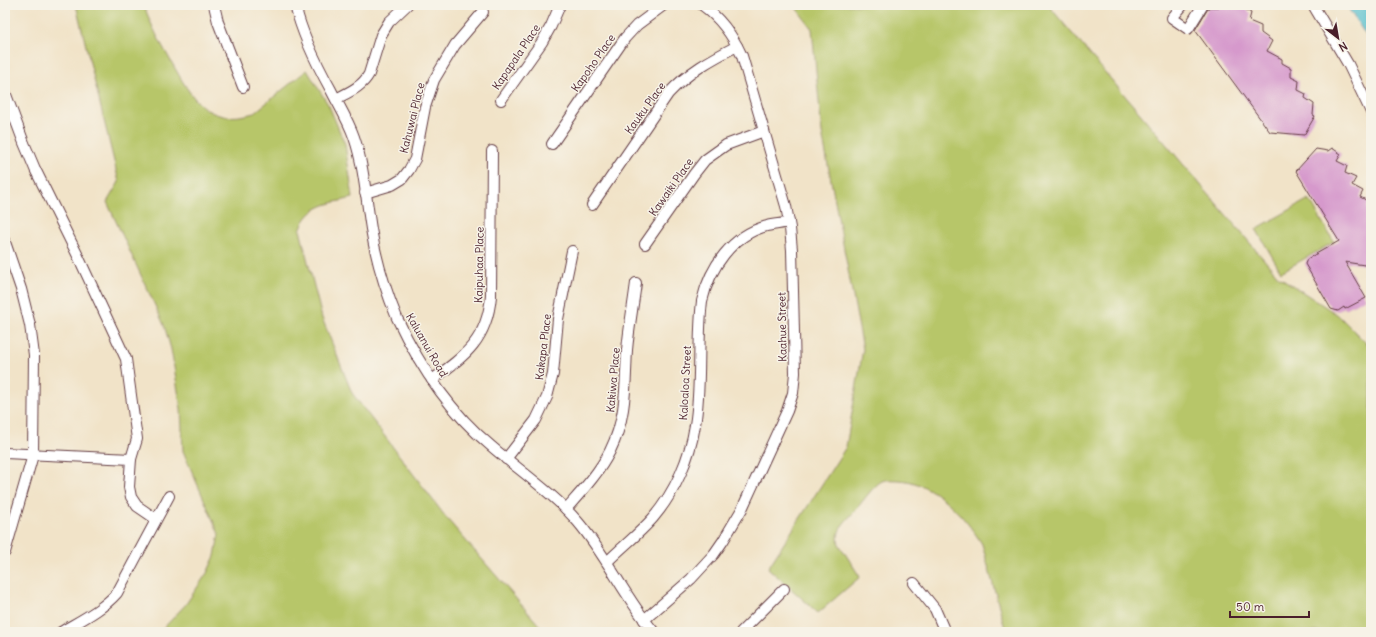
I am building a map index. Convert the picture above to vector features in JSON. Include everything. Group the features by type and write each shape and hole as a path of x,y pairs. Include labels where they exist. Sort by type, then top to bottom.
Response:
{"street":[{"path":"214,5 218,22 243,87"},
{"name":"Kaluanui Road","path":"294,5 311,52 336,99 353,136 361,166 376,253 388,295 406,335 432,380 472,429 490,446 566,509 588,534 628,597 654,632"},
{"path":"336,99 356,88 366,80 381,35 389,22 407,5"},
{"name":"Kapapala Place","path":"501,100 542,42 560,5"},
{"name":"Kapoho Place","path":"552,144 625,38 637,25 664,5"},
{"name":"Kaahue Street","path":"644,620 691,580 714,554 723,541 742,509 787,411 793,393 795,368 792,250 786,206 746,69 737,46 722,23 702,5"},
{"path":"1183,5 1172,18 1188,29 1203,5"},
{"path":"1313,5 1348,64 1371,112"},
{"name":"Kahuwai Place","path":"365,193 392,185 402,179 409,170 415,159 425,107 434,80 455,45 483,12"},
{"name":"Kauku Place","path":"592,204 668,94 696,69 737,46"},
{"path":"5,92 35,169 78,256 126,359 137,438 131,459 129,487 131,497 137,506 156,519"},
{"name":"Kawaiki Place","path":"646,244 705,160 726,145 764,131"},
{"name":"Kaipuhaa Place","path":"432,380 458,361 471,348 482,332 488,314 492,296 492,151"},
{"name":"Kaloaloa Street","path":"607,562 653,517 672,489 686,458 693,436 697,408 702,301 704,290 714,269 728,250 746,236 767,226 789,222"},
{"path":"5,242 21,289 30,325 34,355 33,455 5,552"},
{"name":"Kakapa Place","path":"506,458 536,420 547,397 553,374 558,319 572,251"},
{"name":"Kakiwa Place","path":"566,509 592,479 604,462 616,438 625,401 627,349 636,284"},
{"path":"5,454 131,459"},
{"path":"61,632 99,610 117,593 169,496"},
{"path":"914,582 935,609 945,632"},
{"path":"741,632 784,589"}],"green space":[{"path":"76,5 144,5 156,35 186,88 202,106 212,113 224,116 238,116 254,113 307,70 329,106 345,144 353,198 321,206 309,215 304,221 300,230 322,318 352,393 448,520 545,632 160,632 186,604 207,573 215,556 219,534 183,451 181,409 171,349 164,325 107,202 119,182"},
{"path":"794,5 1048,5 1278,276 1338,315 1371,348 1371,632 1006,632 982,544 975,533 967,522 947,502 935,493 924,486 898,480 886,480 878,483 844,523 838,535 839,544 860,577 818,613 768,568 846,447 863,349 822,133 812,29"},
{"path":"1309,199 1334,242 1281,272 1256,229"}],"water":[{"path":"1346,5 1369,5 1371,9 1371,43"}],"building":[{"path":"1235,5 1239,5 1251,13 1249,21 1261,26 1261,33 1272,41 1267,51 1282,59 1282,63 1291,68 1291,77 1299,81 1298,90 1306,94 1305,98 1314,104 1313,115 1315,116 1304,135 1270,132 1195,30 1209,7 1234,7"},
{"path":"1332,148 1341,154 1337,161 1347,166 1345,173 1356,178 1352,185 1363,191 1360,197 1370,202 1367,208 1371,210 1371,266 1345,262 1366,298 1338,311 1331,309 1305,264 1307,259 1339,241 1296,171 1316,149 1328,151"}]}
